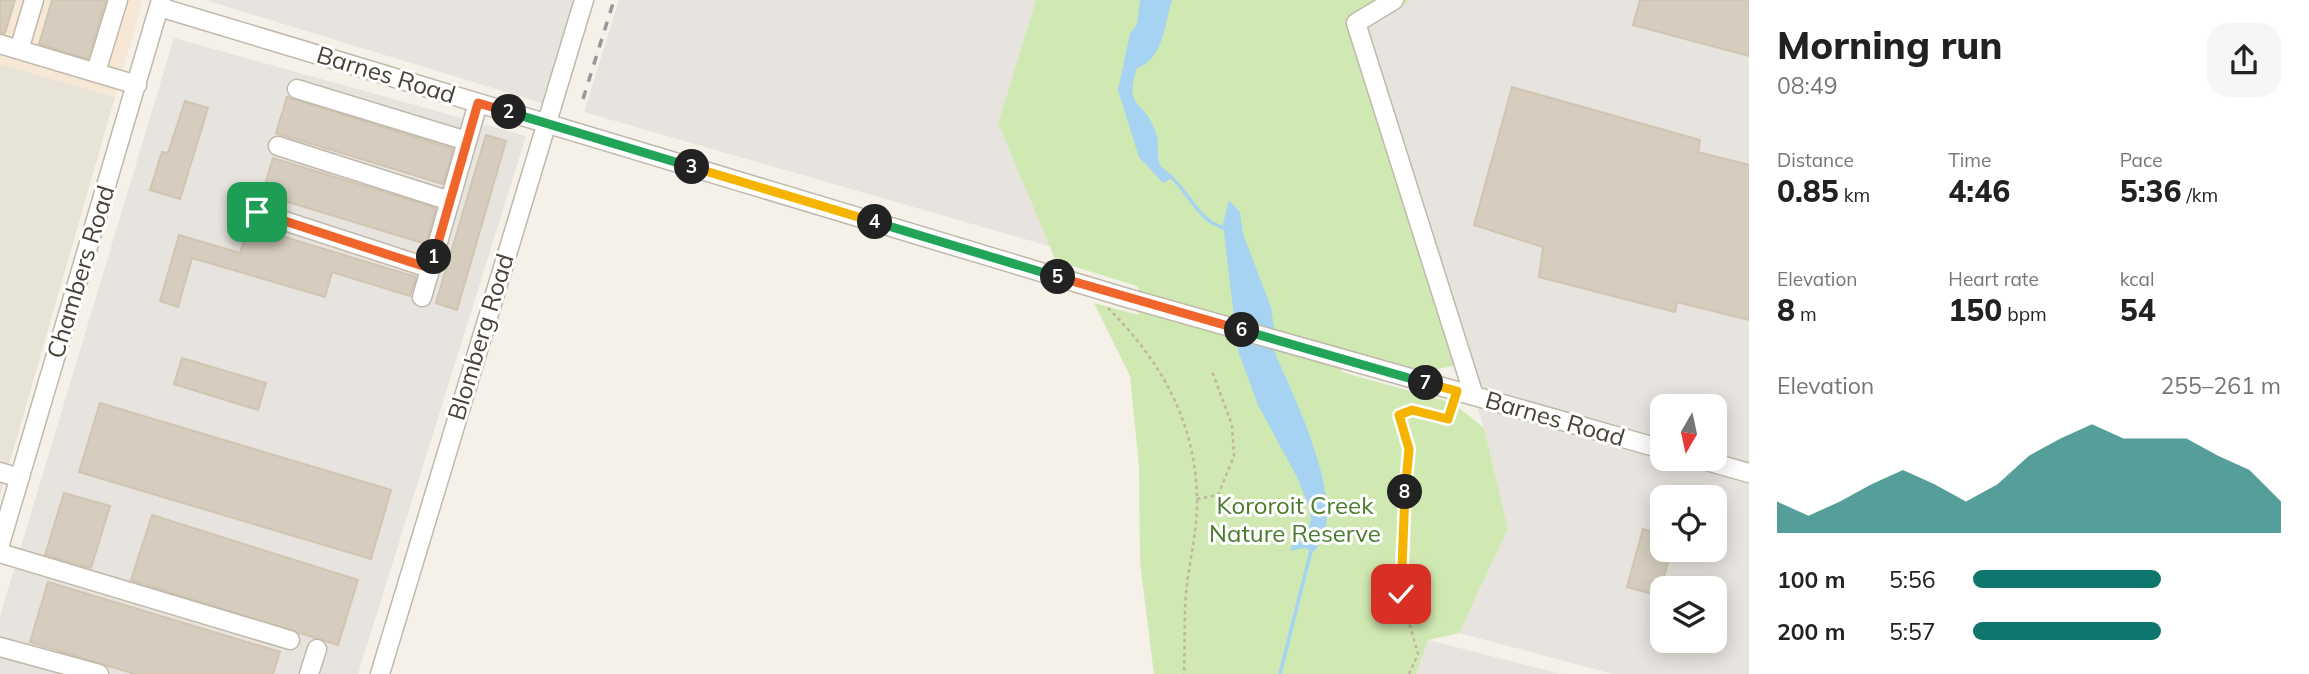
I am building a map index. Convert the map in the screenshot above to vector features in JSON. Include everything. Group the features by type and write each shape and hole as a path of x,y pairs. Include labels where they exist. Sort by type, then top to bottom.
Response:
{"street":[{"path":"19,50 34,0"},
{"path":"96,72 118,0"},
{"name":"Blomberg Road","path":"380,674 584,0"},
{"path":"1394,0 1356,23 1466,394"},
{"name":"Barnes Road","path":"160,4 478,103 1132,298 1650,446"},
{"name":"Chambers Road","path":"0,544 160,4"},
{"path":"0,44 137,85"},
{"path":"297,89 467,141"},
{"path":"422,297 478,103"},
{"path":"278,146 450,201"},
{"path":"257,212 423,266 432,263"},
{"path":"1727,467 1749,473"},
{"path":"0,472 20,478"},
{"path":"0,553 290,640"},
{"path":"0,647 99,674"},
{"path":"309,674 317,649"}],"path":[{"path":"1108,302 1106,306 1141,341 1171,388 1195,470 1197,499 1186,594 1184,674"},
{"path":"1197,499 1218,495 1234,456 1232,425 1212,371"},
{"path":"1409,674 1418,654 1401,594 1409,449 1399,415 1412,410 1448,419 1466,394"}],"shaded area":[{"path":"0,0 141,0 115,97 0,64"},
{"path":"205,0 589,0 558,108"},
{"path":"619,0 1036,0 998,123 1052,247 584,112"},
{"path":"1411,0 1749,0 1749,674 1613,674 1459,633 1508,529 1484,428 1359,32"},
{"path":"174,38 526,136 358,674 0,674 0,616"},
{"path":"0,64 115,97 0,496"},
{"path":"1428,640 1561,674 1416,674"}],"green space":[{"name":"Kororoit Creek Nature Reserve","path":"1036,0 1411,0 1359,32 1464,364 1422,372 1336,349 1342,372 1453,403 1484,428 1508,529 1459,633 1428,640 1416,674 1154,674 1140,562 1139,467 1130,376 1094,303 1139,315 1133,290 1139,290 1137,286 1056,261 998,123"}],"water":[{"path":"1140,0 1172,0 1158,49 1146,64 1137,68 1133,82 1134,98 1156,133 1160,166 1174,177 1163,183 1139,157 1118,90 1130,34 1137,24"},
{"path":"1229,200 1240,212 1243,234 1271,307 1274,328 1271,343 1315,449 1323,480 1327,509 1324,533 1313,552 1305,548 1290,551 1292,544 1305,539 1311,520 1310,509 1297,477 1258,405 1238,351 1223,224"}],"building":[{"path":"0,0 15,0 5,33 0,33"},
{"path":"52,0 106,0 88,59 39,44"},
{"path":"1640,0 1749,0 1749,56 1633,25"},
{"path":"1512,87 1700,140 1698,152 1749,165 1749,320 1677,302 1675,312 1539,277 1543,247 1474,225"},
{"path":"287,97 453,149 443,184 276,133"},
{"path":"185,101 208,108 180,199 150,190 162,152 168,153"},
{"path":"486,135 506,141 457,310 436,303"},
{"path":"273,158 436,208 426,244 262,194"},
{"path":"249,226 416,277 410,296 332,272 325,297 192,258 178,307 160,301 179,235 240,253"},
{"path":"182,358 266,383 258,410 174,384"},
{"path":"100,403 391,490 371,559 79,472"},
{"path":"64,493 110,506 91,568 45,555"},
{"path":"152,515 358,580 338,645 131,580"},
{"path":"1643,529 1650,531 1650,562 1668,562 1664,576 1650,576 1650,593 1627,587"},
{"path":"48,582 280,652 273,674 135,674 30,642"}],"waterway":[{"path":"1169,175 1209,221 1228,229"},
{"path":"1280,674 1312,547"}],"railway":[{"path":"583,99 614,0"}],"route":[{"path":"257,212 423,266 432,263 478,103 1124,297 1457,391 1448,419 1412,410 1399,415 1409,449 1401,594"}]}
